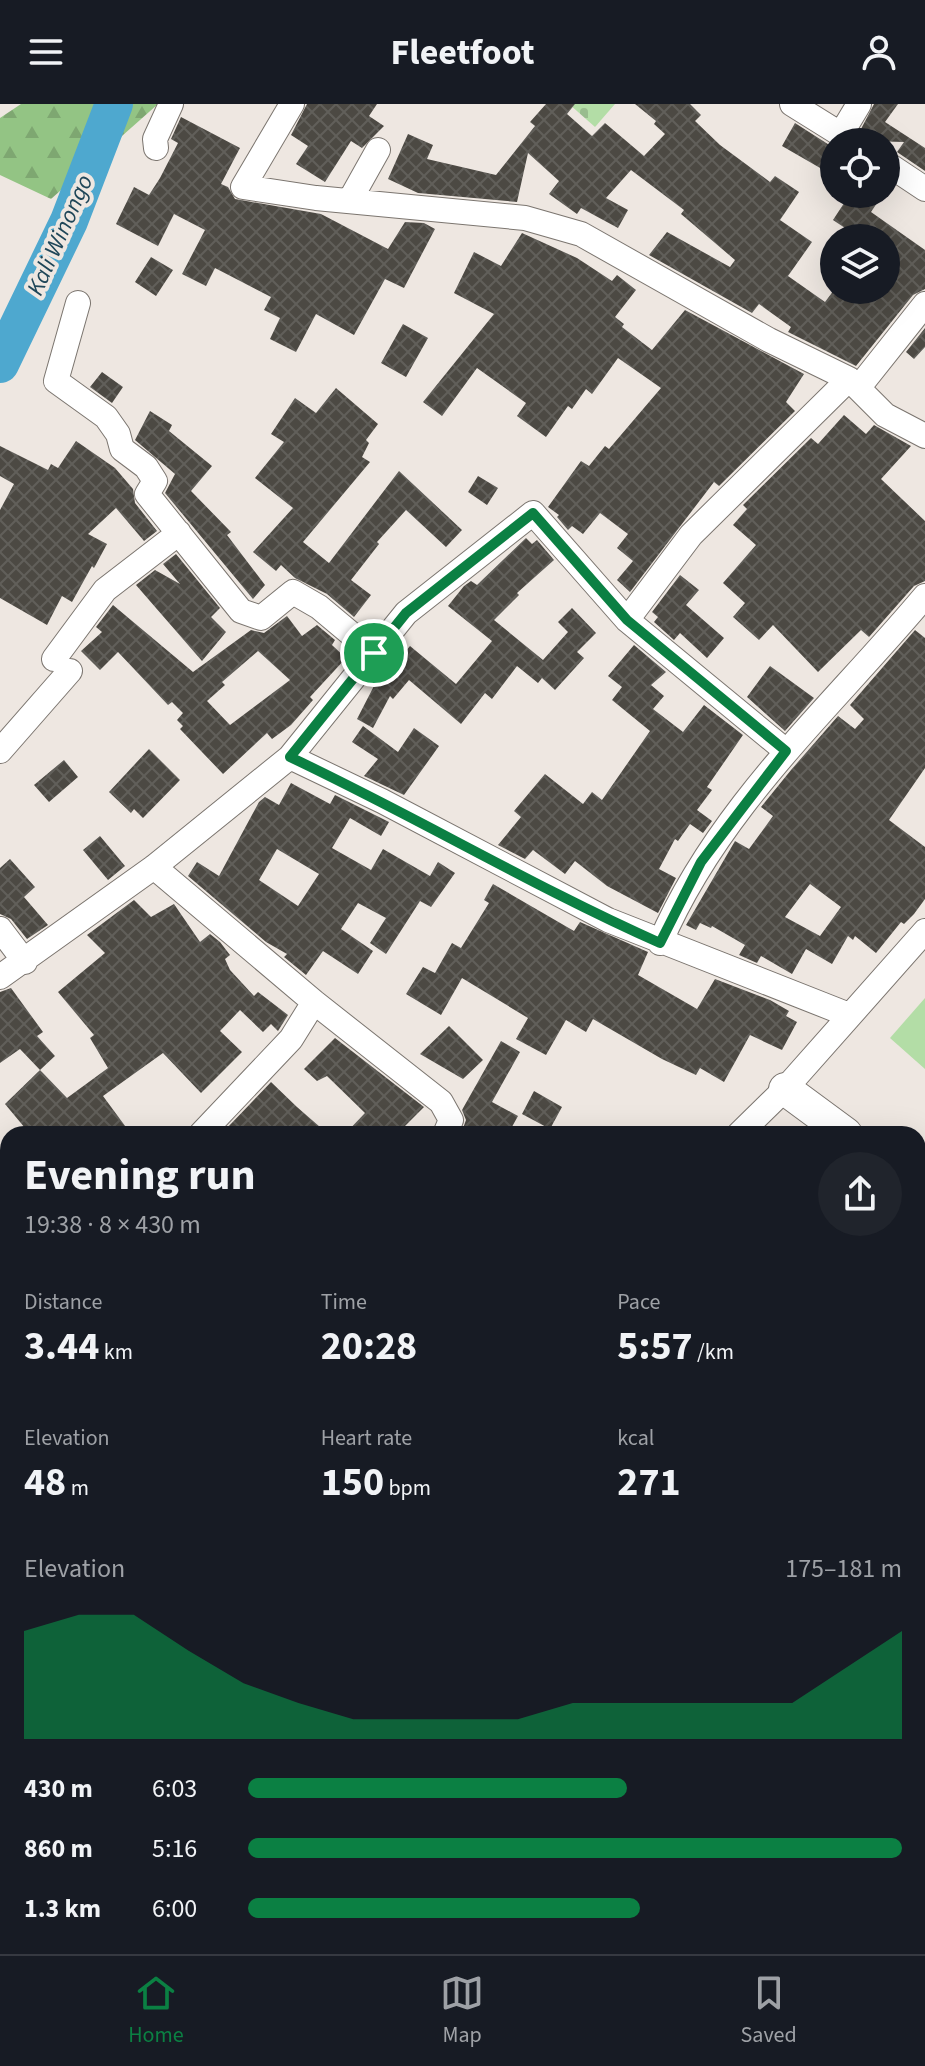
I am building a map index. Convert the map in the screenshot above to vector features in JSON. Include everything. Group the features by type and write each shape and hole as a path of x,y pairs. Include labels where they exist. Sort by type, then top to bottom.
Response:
{"street":[{"path":"156,148 155,139 171,104"},
{"path":"292,104 243,187 525,218 581,234 769,340 854,383 885,415 925,436"},
{"path":"792,104 831,128"},
{"path":"851,128 859,104"},
{"path":"350,200 378,150"},
{"path":"900,172 925,189"},
{"path":"78,303 56,381 106,417 118,434 122,449 146,467 155,481 147,494 248,616 268,616 293,592 319,607 374,653"},
{"path":"627,620 691,535 854,383 925,304"},
{"path":"0,977 154,867 290,757 406,613 533,513 627,620 786,751"},
{"path":"0,751 62,665 105,590 179,533"},
{"path":"660,943 701,862 786,751 871,660 925,596"},
{"path":"290,757 382,801 608,920 849,1015"},
{"path":"154,867 314,1002 446,1107 451,1120 448,1126"},
{"path":"0,929 25,962"},
{"path":"747,1126 785,1089 925,931"},
{"path":"209,1126 291,1039 314,1002"},
{"path":"785,1089 835,1126"}],"green space":[{"path":"21,104 158,104 51,199 0,175 0,118"},
{"path":"569,104 615,104 595,127"},
{"path":"925,998 925,1069 890,1038"}],"building":[{"path":"307,104 377,104 369,116 384,126 362,148 351,141 325,182 296,164 308,146 291,135"},
{"path":"546,104 575,104 567,114 592,136 605,123 644,156 665,134 654,124 656,121 635,104 690,104 701,115 695,121 720,145 770,182 775,176 799,192 780,220 812,242 788,276 820,298 820,304 900,304 900,232 925,250 925,289 913,295 856,366 788,332 791,327 759,304 752,313 649,255 667,232 730,267 735,260 681,214 684,210 631,170 606,198 628,210 618,228 581,208 577,214 549,194 559,181 528,153 517,202 418,193 388,179 408,134 433,145 427,159 496,175 535,126 530,122"},
{"path":"874,104 898,104 885,122 894,128 862,128"},
{"path":"181,117 240,148 221,184 228,187 235,199 321,214 388,249 405,222 424,223 435,229 404,288 385,279 354,335 316,314 296,352 270,339 280,318 264,310 271,297 215,268 206,286 182,274 205,230 174,214 158,246 116,224 134,187 149,195 160,178 178,143 171,139"},
{"path":"795,123 820,139 820,168 782,146"},
{"path":"900,132 925,148 925,171 900,154 904,142 900,142"},
{"path":"841,208 874,208 871,212 888,224 839,224 833,220"},
{"path":"522,233 577,258 612,281 617,275 636,290 615,317 624,324 622,327 652,350 685,310 804,374 786,402 795,411 719,486 714,482 630,592 617,580 633,561 617,548 628,534 600,513 583,534 572,526 568,530 557,517 559,515 548,507 581,461 589,466 605,446 609,449 661,388 618,358 592,394 586,389 572,409 568,406 546,437 517,416 526,403 477,368 442,416 423,402 494,314 454,293 474,252 501,266"},
{"path":"151,257 173,270 156,296 135,282"},
{"path":"403,324 428,338 406,377 381,363"},
{"path":"925,328 925,347 914,359 906,352"},
{"path":"102,372 123,387 112,403 90,387"},
{"path":"336,388 378,424 366,440 369,443 362,457 370,462 303,542 329,563 399,471 462,530 446,547 406,510 377,542 379,544 351,580 371,595 354,617 327,594 295,578 281,565 276,571 253,552 293,508 255,478 284,442 271,434 295,398 316,413"},
{"path":"150,411 172,425 169,431 212,466 191,491 231,532 227,535 265,585 253,599 165,493 175,474 135,440"},
{"path":"844,415 866,434 874,425 911,446 881,479 925,521 925,581 914,586 869,637 861,630 818,672 773,625 759,640 733,617 745,603 723,583 756,545 733,525 747,509 743,505 811,438 818,444"},
{"path":"76,441 115,468 133,489 135,503 157,531 144,541 116,508 88,534 107,544 94,568 92,566 72,602 62,596 47,625 0,598 0,510 14,484 0,476 0,446 48,470 51,464 58,468"},
{"path":"478,476 498,488 487,505 468,492"},
{"path":"526,538 532,544 537,540 554,560 517,593 519,595 494,620 543,660 568,632 558,622 572,608 596,633 577,652 584,658 555,690 542,678 538,683 517,666 492,699 485,693 461,724 409,680 393,699 390,696 373,728 357,719 375,684 371,681 383,665 389,671 410,646 456,684 492,641 448,606 464,586 471,581 477,585"},
{"path":"176,554 220,608 211,617 226,632 202,661 136,585 155,570 180,584 163,564"},
{"path":"680,575 699,590 686,605 724,638 707,658 680,633 674,640 654,622 658,617 652,612"},
{"path":"113,605 193,672 251,630 264,633 287,616 302,636 317,625 335,640 332,645 346,658 310,697 313,700 291,725 272,739 267,733 223,774 180,729 183,726 177,720 183,713 172,702 168,705 118,652 100,670 81,651 102,632 96,627","holes":["258,651 290,680 230,725 207,701 225,685 222,682"]},
{"path":"915,630 925,638 925,768 889,820 925,847 925,899 876,953 855,936 853,940 848,936 832,964 806,949 792,974 761,956 757,963 739,955 745,945 712,926 700,923 696,930 686,925 735,841 749,849 773,816 761,807 791,770 838,716 855,729 864,719 850,705","holes":["810,884 841,907 820,936 785,917"]},
{"path":"634,645 666,672 651,685 664,696 653,709 683,732 704,705 743,735 707,787 712,790 697,810 712,821 703,833 690,824 678,841 675,839 659,869 676,878 658,913 607,886 575,861 565,874 533,850 525,859 498,845 521,817 514,811 545,774 583,804 592,792 602,800 650,731 612,700 622,687 608,676"},
{"path":"770,666 814,698 785,731 747,697"},
{"path":"363,726 398,752 414,728 439,746 404,795 364,776 378,759 352,742"},
{"path":"149,749 180,780 143,818 134,809 131,813 109,792"},
{"path":"64,760 78,777 49,802 34,785"},
{"path":"291,783 330,804 335,795 389,822 381,836 350,818 332,848 371,870 383,849 430,876 438,862 455,873 431,907 420,901 386,954 370,943 386,918 358,903 341,929 373,951 358,974 323,951 306,975 284,957 287,954 266,942 188,876 197,862 219,876 259,802 265,797 279,805","holes":["277,849 319,874 298,906 259,880"]},
{"path":"100,836 125,866 108,880 83,850"},
{"path":"10,859 35,887 24,897 48,925 27,939 11,919 0,914 0,868"},
{"path":"493,884 574,931 580,922 648,952 638,975 697,1009 715,979 770,1000 789,1011 786,1016 797,1022 782,1050 750,1035 724,1082 700,1068 696,1075 662,1059 593,1019 586,1032 566,1020 546,1055 516,1039 528,1018 462,978 441,1015 406,994 423,967 435,973 452,943 461,948 489,903 484,900"},
{"path":"134,900 151,917 174,904 200,942 210,934 220,942 230,955 225,959 230,970 254,996 258,992 288,1015 278,1031 271,1024 263,1032 240,1010 220,1031 242,1052 201,1093 163,1053 103,1096 125,1126 23,1126 5,1104 40,1070 67,1098 108,1068 90,1038 94,1035 58,992 105,953 87,935"},
{"path":"11,988 43,1032 37,1036 55,1056 40,1070 20,1049 0,1063 0,992"},
{"path":"449,1026 483,1060 463,1079 420,1054"},
{"path":"335,1038 424,1107 405,1126 353,1126 365,1113 327,1076 317,1081 304,1069"},
{"path":"501,1041 520,1052 492,1102 518,1116 512,1126 464,1126 466,1120 462,1110"},
{"path":"271,1082 319,1126 229,1126"},
{"path":"534,1091 562,1107 552,1126 544,1126 522,1114"}],"waterway":[{"name":"Kali Winongo","path":"0,364 69,221 114,104"}],"route":[{"path":"533,513 627,620 786,751 701,862 660,943 608,920 382,801 290,757 374,653 406,613 533,513"}]}
